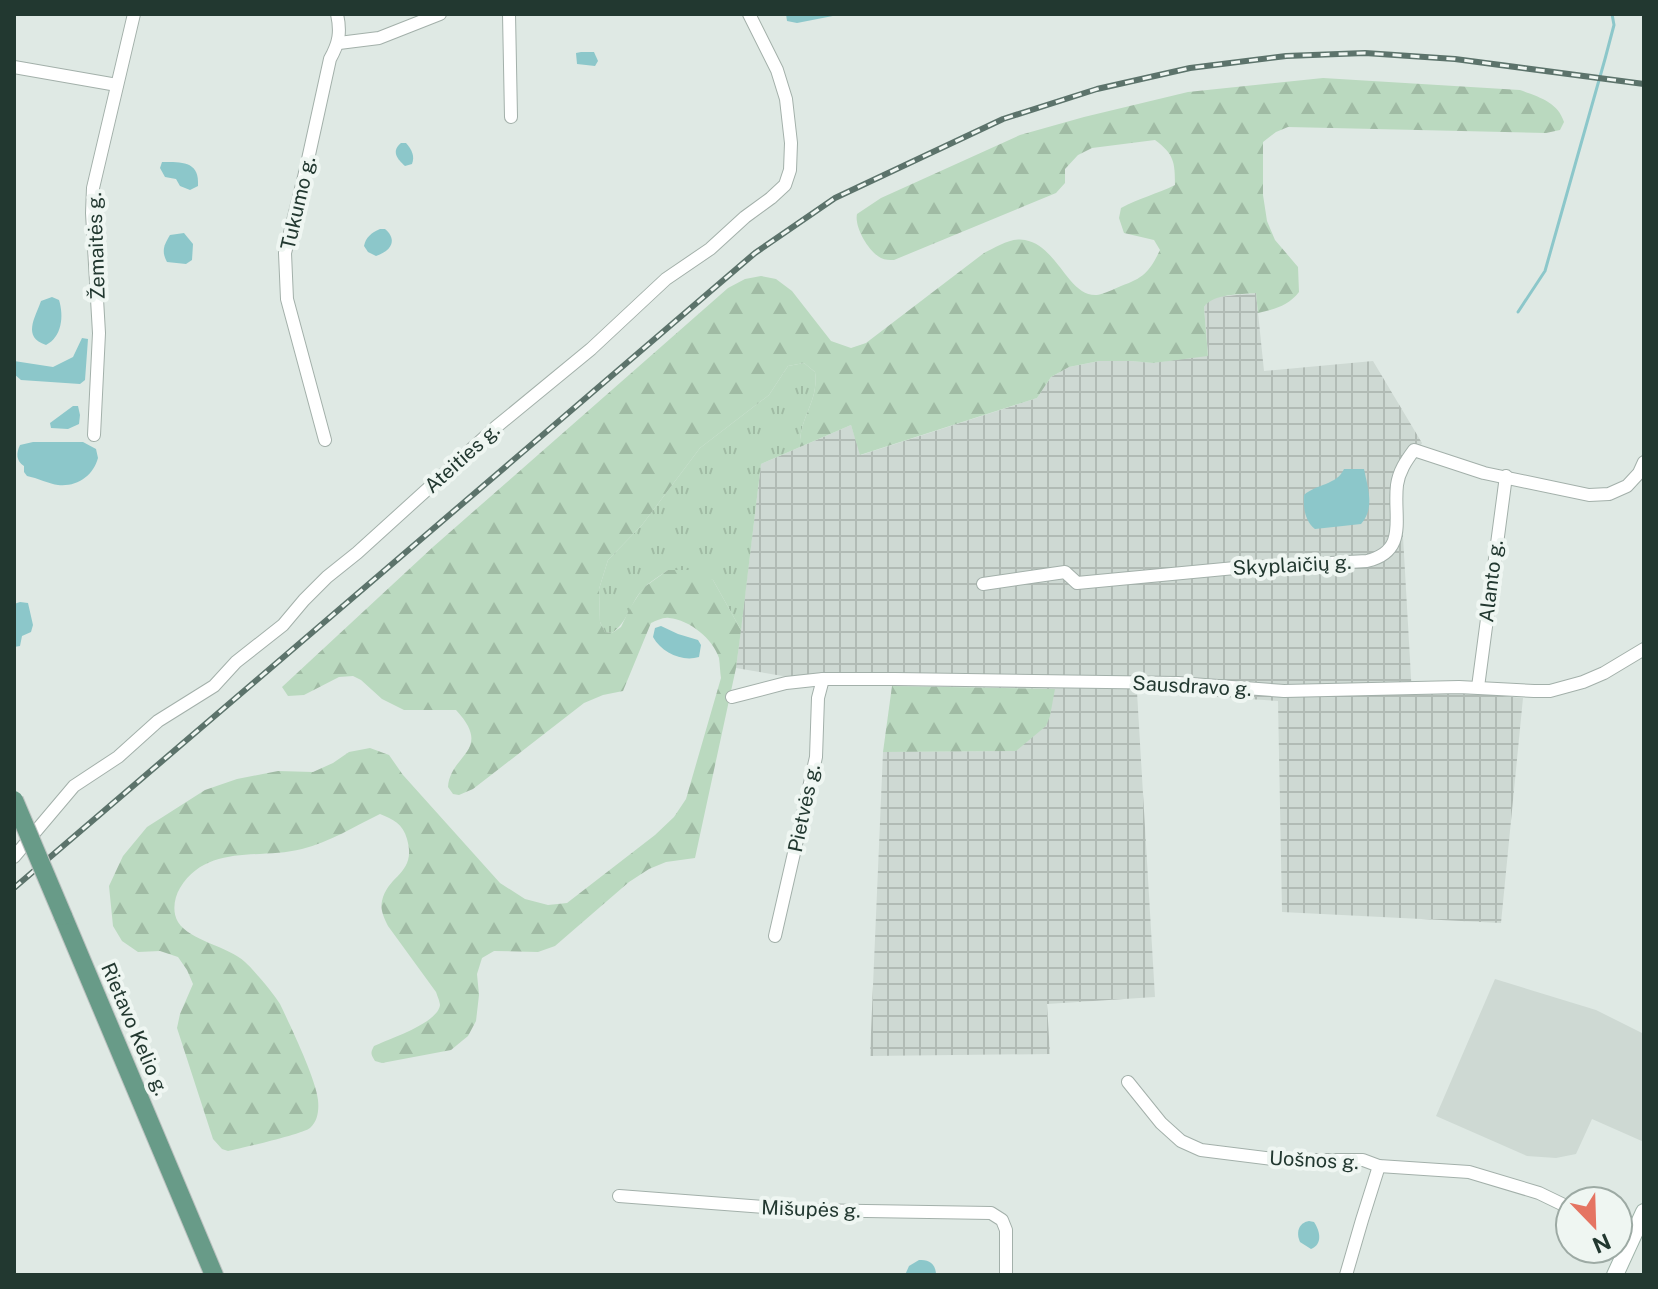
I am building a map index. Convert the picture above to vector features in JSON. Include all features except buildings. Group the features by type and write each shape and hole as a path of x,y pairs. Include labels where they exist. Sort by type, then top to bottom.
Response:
{"main road":[{"name":"Rietavo Kelio g.","path":"14,800 214,1275"}],"street":[{"name":"Žemaitės g.","path":"94,435 99,333 93,188 134,14"},
{"name":"Tukumo g.","path":"325,440 287,299 285,253 330,59 339,43 337,14"},
{"path":"339,43 379,38 440,14"},
{"path":"509,14 511,117"},
{"name":"Ateities g.","path":"14,857 74,786 118,757 158,721 214,686 236,662 283,625 327,577 496,427 591,349 666,279 710,249 785,185 790,170 791,143 786,99 777,70 749,14"},
{"path":"14,67 117,85"},
{"name":"Skyplaičių g.","path":"983,584 1065,572 1077,583 1378,559 1394,544 1397,533 1397,485 1401,469 1414,450 1484,473 1589,495 1609,494 1627,486 1644,462"},
{"name":"Alanto g.","path":"1478,687 1506,476"},
{"name":"Sausdravo g.","path":"732,697 786,683 823,679 1178,683 1284,691 1478,687 1534,691 1569,687 1604,673 1644,649"},
{"name":"Pietvės g.","path":"775,936 816,757 818,698 823,679"},
{"name":"Uošnos g.","path":"1128,1082 1161,1123 1181,1141 1201,1150 1281,1160 1363,1160 1379,1166 1469,1172 1554,1200"},
{"path":"1346,1275 1379,1166"},
{"name":"Mišupės g.","path":"619,1196 804,1210 991,1213 1002,1220 1006,1230 1006,1275"}],"shaded area":[{"path":"1256,293 1264,371 1373,361 1422,443 1403,480 1401,501 1412,695 1462,692 1523,698 1501,923 1282,912 1278,701 1137,692 1155,997 1047,1004 1050,1054 870,1056 883,752 1016,751 1054,689 830,684 736,668 761,464 851,425 861,455 1037,398 1051,377 1069,367 1099,361 1153,363 1208,355 1204,307 1208,301"},
{"path":"1495,979 1596,1010 1644,1034 1644,1142 1592,1119 1576,1154 1556,1158 1527,1156 1436,1116"}],"green space":[{"path":"1323,78 1520,90 1552,105 1564,122 1560,130 1546,133 1288,127 1276,132 1263,142 1263,195 1267,221 1275,240 1298,267 1299,292 1286,304 1258,313 1256,293 1208,302 1204,307 1208,356 1153,363 1099,361 1069,367 1051,377 1037,398 860,455 851,425 800,447 802,427 814,392 815,372 804,363 788,366 769,395 700,448 642,525 608,560 599,589 600,622 605,632 612,633 621,627 643,588 668,570 694,570 713,580 741,630 736,668 695,858 666,862 649,869 629,882 555,946 538,952 494,951 482,958 477,974 479,995 476,1021 468,1036 451,1050 382,1063 373,1057 374,1046 422,1024 437,1012 440,1005 436,992 388,926 382,911 385,892 408,860 407,839 400,826 380,814 302,849 236,856 205,864 180,888 174,905 176,918 191,934 238,956 273,994 308,1066 318,1104 315,1122 305,1131 228,1151 222,1149 213,1139 177,1028 193,984 187,970 178,957 160,951 138,952 122,941 113,926 109,886 123,856 147,827 205,790 237,779 278,771 313,772 349,752 370,748 389,755 403,775 500,883 525,899 548,905 567,903 674,817 686,799 721,678 716,651 700,632 685,622 669,618 651,623 623,691 584,703 473,789 459,795 453,794 448,787 450,776 467,752 471,735 456,710 404,710 382,699 353,676 339,677 304,695 288,696 282,687 433,547 728,288 745,279 761,276 776,279 792,291 831,341 851,348 866,343 984,253 1015,240 1036,244 1046,251 1078,288 1097,295 1135,280 1153,263 1160,250 1154,240 1124,233 1119,218 1121,208 1175,185 1175,170 1170,154 1155,140 1092,148 1078,155 1065,169 1065,183 1056,193 894,260 876,255 863,239 858,226 857,214 881,198 1020,135 1084,117 1188,92"},
{"path":"804,363 815,372 815,383 802,427 800,447 761,464 741,630 713,580 668,570 642,590 617,629 612,633 605,632 600,622 599,589 608,560 642,525 700,448 769,395 788,366"},
{"path":"892,686 1055,689 1046,726 1016,751 883,752"}],"water":[{"path":"786,14 843,14 797,23 787,21"},
{"path":"594,52 598,61 595,66 577,64 576,53"},
{"path":"401,143 406,143 411,151 412,164 405,166 398,158 396,149"},
{"path":"162,162 193,167 198,186 190,190 180,186 176,179 165,177 160,168"},
{"path":"380,229 389,233 392,241 386,251 376,256 364,246 369,236"},
{"path":"184,233 193,244 192,260 186,264 167,262 164,248 170,235"},
{"path":"52,297 59,300 61,319 55,337 46,345 34,337 32,326 41,301"},
{"path":"82,338 88,339 85,380 80,384 21,380 14,374 14,361 53,367 73,357"},
{"path":"73,406 78,406 79,424 68,429 51,428 50,423"},
{"path":"33,442 83,442 96,449 98,458 83,479 72,484 55,484 27,476 24,472 24,466 19,462 19,448"},
{"path":"1344,469 1364,469 1369,498 1365,518 1361,524 1315,529 1305,514 1304,495 1336,478"},
{"path":"28,603 33,625 31,632 22,636 20,646 14,647 14,604"},
{"path":"661,626 698,640 701,645 699,657 679,657 662,648 653,637 655,628"},
{"path":"1314,1222 1319,1237 1311,1249 1300,1242 1298,1235 1300,1226"},
{"path":"919,1260 931,1263 936,1275 905,1275 909,1266"}],"waterway":[{"path":"1518,312 1545,271 1614,25 1612,14"}],"railway":[{"path":"14,888 755,253 835,198 1003,119 1097,89 1190,68 1286,56 1365,53 1455,59 1644,84"}]}
